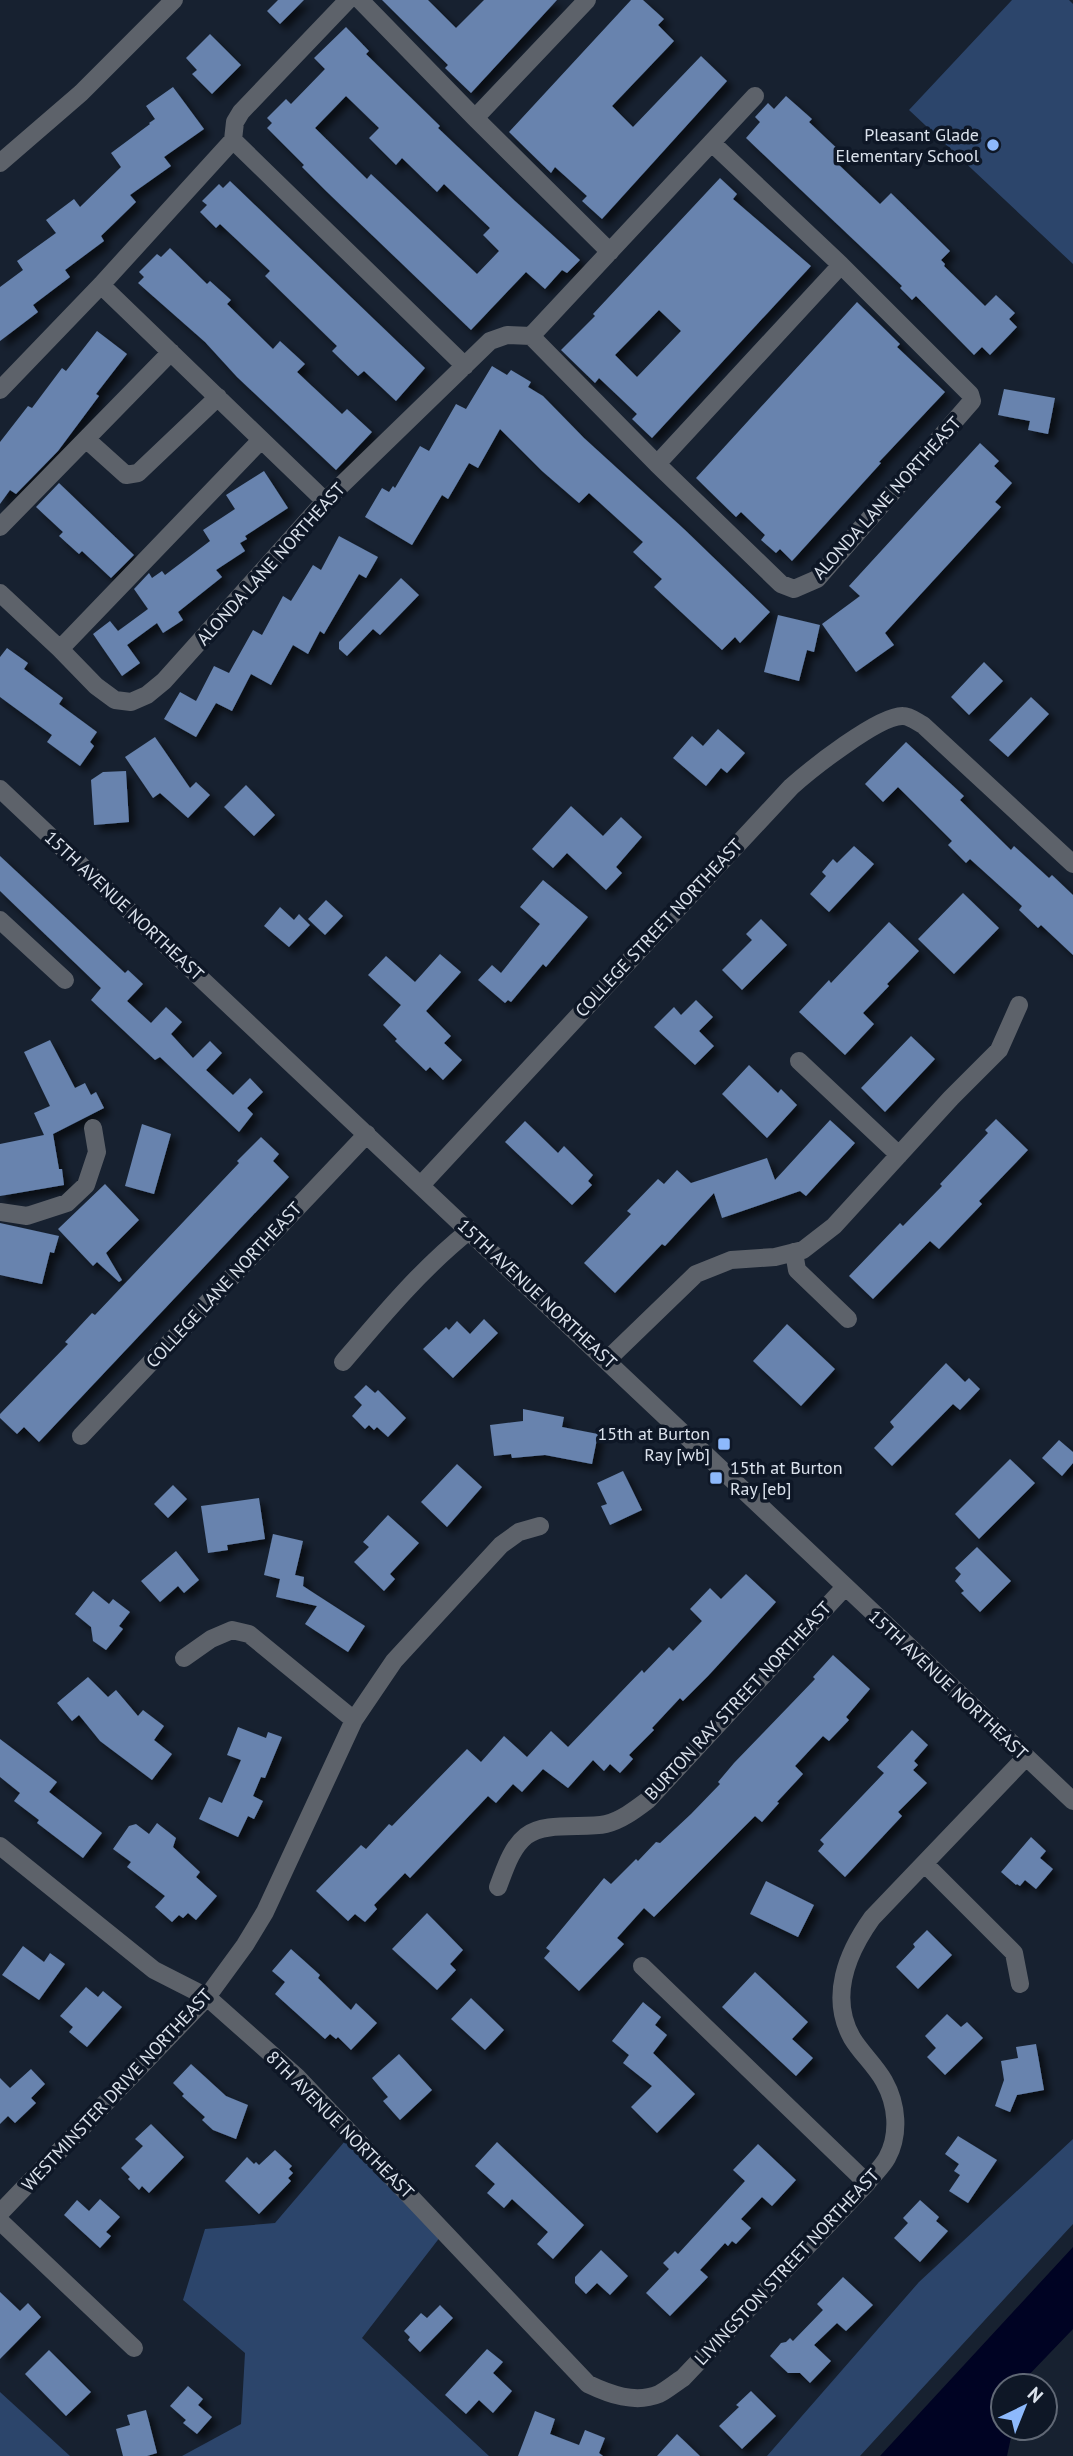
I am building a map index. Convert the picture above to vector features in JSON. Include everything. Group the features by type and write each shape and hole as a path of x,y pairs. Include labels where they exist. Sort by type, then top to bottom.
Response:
{"street":[{"path":"0,163 81,93 174,0"},
{"path":"0,390 102,285 233,140 235,122 241,112 348,0"},
{"path":"360,0 610,252"},
{"path":"475,118 587,0"},
{"path":"531,336 755,96"},
{"path":"233,140 465,366"},
{"name":"ALONDA LANE NORTHEAST","path":"4,605 60,649 96,686 115,700 131,702 147,695 164,681 325,501 490,341 507,335 531,336 657,464 781,584 794,589 817,579 972,401 970,394 841,265 712,143"},
{"path":"657,464 841,265"},
{"path":"102,285 325,501"},
{"path":"0,527 171,352"},
{"path":"86,439 126,475 138,474 218,397"},
{"path":"60,649 261,440"},
{"name":"COLLEGE STREET NORTHEAST","path":"421,1185 791,787 811,769 887,719 905,715 923,725 1073,864"},
{"name":"15TH AVENUE NORTHEAST","path":"0,789 1073,1801"},
{"path":"0,920 65,980"},
{"path":"607,1360 696,1274 731,1260 775,1257 803,1250 834,1226 999,1050 1020,1005"},
{"path":"799,1061 900,1155"},
{"path":"0,1212 27,1216 67,1203 86,1185 97,1152 93,1128"},
{"name":"COLLEGE LANE NORTHEAST","path":"81,1436 367,1134"},
{"path":"343,1362 386,1311 450,1245 470,1230"},
{"path":"794,1252 797,1270 848,1319"},
{"name":"WESTMINSTER DRIVE NORTHEAST","path":"0,2213 207,1997 245,1945 265,1912 354,1720 394,1661 501,1545 519,1532 540,1526"},
{"name":"BURTON RAY STREET NORTHEAST","path":"498,1887 514,1849 528,1834 550,1828 607,1824 648,1800 845,1587"},
{"path":"184,1658 211,1639 232,1630 249,1634 354,1720"},
{"name":"LIVINGSTON STREET NORTHEAST","path":"588,2384 614,2396 640,2398 658,2394 683,2378 867,2183 887,2158 895,2133 896,2112 884,2081 851,2036 842,2002 845,1971 855,1942 872,1918 1026,1757"},
{"name":"8TH AVENUE NORTHEAST","path":"0,1846 154,1970 207,1997 297,2077 588,2384"},
{"path":"925,1864 1014,1953 1020,1984"},
{"path":"642,1966 867,2183"},
{"path":"0,2221 134,2348"}],"shaded area":[{"path":"1012,0 1069,0 1073,4 1073,264 909,110"},
{"path":"351,2134 444,2232 362,2338 489,2456 182,2456 241,2424 245,2353 183,2300 205,2229 275,2223"},
{"path":"1073,2139 1073,2224 860,2456 767,2456 919,2282"},
{"path":"1073,2247 1073,2329 1032,2372 989,2372 989,2442 1010,2442 1007,2456 880,2456"},
{"path":"0,2392 70,2456 0,2456"}],"building":[{"path":"278,0 304,0 280,24 267,11"},
{"path":"382,0 428,0 456,28 484,0 557,0 471,93 445,68 448,65"},
{"path":"631,0 643,0 664,19 658,25 674,41 612,106 633,127 701,56 727,81 602,219 582,201 587,196 555,167 551,173 509,132"},
{"path":"346,27 369,51 366,54 440,126 438,128 580,260 567,273 562,270 545,289 526,272 471,330 326,191 267,128 272,123 267,118 286,99 291,104 325,69 314,58","holes":["346,96 379,128 369,138 396,165 402,158 437,192 444,184 490,228 483,235 499,251 477,274 371,174 367,179 315,128"]},
{"path":"210,34 241,65 212,94 192,74 197,70 186,58"},
{"path":"173,87 204,129 164,157 171,166 130,195 136,202 101,236 104,241 65,270 70,277 33,305 38,312 0,341 0,287 23,270 17,261 56,233 46,220 74,199 80,207 121,167 111,153 155,119 146,106"},
{"path":"786,96 812,119 809,122 844,155 837,163 880,204 891,193 950,251 941,260 944,266 985,306 996,295 1015,313 1009,319 1017,327 990,355 982,347 974,355 916,296 912,300 900,288 902,286 746,138 760,122 755,117 768,103 774,109"},
{"path":"720,178 737,194 733,199 811,266 652,438 632,419 637,414 599,378 595,383 561,350 595,316 593,314","holes":["659,310 681,331 637,377 615,355"]},
{"path":"230,181 425,368 396,401 364,371 358,376 332,351 337,346 265,276 270,271 220,224 216,228 200,212 207,205 202,201 219,184 223,188"},
{"path":"170,248 207,284 210,281 231,300 227,304 273,349 280,341 305,364 297,372 342,414 347,409 372,432 336,470 237,377 205,342 138,283 144,277 139,272 157,254 161,257"},
{"path":"857,302 900,344 897,347 945,392 792,561 780,549 776,553 761,540 765,535 741,512 736,517 696,478"},
{"path":"97,331 127,354 58,451 16,494 10,490 0,504 0,442 28,406 32,408 62,368 66,371"},
{"path":"492,366 507,375 511,370 531,382 528,387 543,396 584,438 770,612 740,643 735,637 722,650 654,587 662,579 633,552 643,542 589,493 579,503 500,429 478,468 469,463 448,499 442,495 412,545 365,517 382,488 389,492 393,486 395,488 420,446 429,451 456,404 466,409"},
{"path":"1004,389 1055,398 1048,434 1028,430 1030,421 998,415"},
{"path":"980,443 999,461 994,466 1012,483 995,502 1001,507 885,633 894,645 856,672 822,624 860,596 849,586"},
{"path":"264,471 288,508 245,536 247,539 240,543 245,551 216,570 222,577 178,612 183,620 163,633 157,623 127,645 140,663 122,676 93,634 110,621 118,631 148,609 134,589 149,573 152,578 162,571 165,575 210,541 203,530 235,509 226,495"},
{"path":"59,483 134,555 111,578 82,551 79,554 59,536 63,532 36,507"},
{"path":"339,536 378,557 366,578 359,574 324,634 320,631 308,654 293,645 271,685 251,674 232,711 216,703 196,737 164,719 180,692 196,701 214,666 229,673 253,630 262,635 283,596 291,601 313,565 321,570"},
{"path":"401,578 419,595 380,635 373,629 347,656 339,649 339,642"},
{"path":"778,615 820,625 814,652 807,650 799,681 764,672"},
{"path":"7,648 28,663 24,669 63,698 59,704 97,732 90,742 94,746 80,766 47,742 52,735 0,697 0,657"},
{"path":"984,662 1003,681 969,715 951,697"},
{"path":"1031,697 1049,714 1008,757 989,740"},
{"path":"718,729 745,753 727,773 721,768 706,786 673,758 692,736 703,746"},
{"path":"155,737 190,788 196,782 210,795 188,818 160,793 153,798 125,757"},
{"path":"906,742 964,796 960,800 1011,850 1014,846 1049,878 1052,875 1073,895 1073,955 1041,925 1038,928 1019,910 1022,906 970,859 966,863 948,845 952,841 898,787 883,802 865,784"},
{"path":"126,771 129,822 94,825 91,780 103,772"},
{"path":"246,785 275,815 254,836 224,807"},
{"path":"571,806 603,836 621,817 642,837 616,867 622,873 606,890 567,853 553,868 532,849"},
{"path":"854,846 874,864 829,912 810,894 826,876 822,872 833,859 837,863"},
{"path":"0,856 125,973 128,970 143,984 127,1001 151,1023 166,1007 182,1022 171,1034 193,1058 210,1041 222,1053 206,1070 233,1095 250,1078 263,1092 247,1108 253,1114 239,1132 160,1057 155,1060 91,1000 101,988 0,891"},
{"path":"543,880 588,917 546,967 543,964 511,1002 508,1000 505,1003 478,980 492,965 501,973 540,924 520,907"},
{"path":"963,893 999,928 954,974 918,939"},
{"path":"326,900 343,916 325,935 308,919"},
{"path":"280,907 294,920 299,914 310,925 289,947 264,926"},
{"path":"761,919 787,945 742,990 722,970 752,940 746,934"},
{"path":"889,922 919,951 863,1013 874,1024 845,1055 799,1012 829,980 831,983"},
{"path":"440,954 461,972 426,1011 451,1036 444,1043 462,1060 443,1080 430,1067 426,1071 395,1041 397,1039 383,1025 401,1005 368,975 386,956 415,982"},
{"path":"696,1000 713,1017 699,1031 714,1046 695,1065 654,1027 674,1007 681,1015"},
{"path":"911,1036 935,1059 885,1112 861,1088"},
{"path":"50,1040 75,1088 85,1083 91,1095 96,1092 104,1108 53,1134 64,1185 0,1196 0,1144 44,1135 34,1113 50,1106 24,1052"},
{"path":"749,1065 778,1093 781,1089 797,1105 767,1138 722,1094"},
{"path":"996,1119 1028,1150 979,1201 982,1204 939,1249 930,1241 873,1299 849,1276 900,1223 903,1226 942,1186 940,1184 988,1133 985,1130"},
{"path":"830,1120 855,1143 806,1196 800,1191 722,1218 714,1193 665,1246 662,1244 615,1293 584,1263 631,1214 627,1211 658,1179 664,1184 677,1170 691,1183 767,1158 775,1180"},
{"path":"525,1121 558,1153 564,1146 593,1175 588,1181 592,1185 572,1205 505,1142"},
{"path":"142,1124 171,1134 154,1194 125,1186"},
{"path":"261,1137 279,1154 273,1161 289,1177 39,1442 24,1427 17,1434 0,1418 0,1414 68,1344 65,1342 92,1313 95,1315"},
{"path":"105,1184 139,1220 106,1253 122,1280 119,1282 97,1262 93,1266 58,1229"},
{"path":"0,1223 59,1236 54,1253 50,1252 42,1284 0,1275"},
{"path":"484,1319 498,1333 453,1378 423,1349 446,1327 449,1330 457,1321 470,1334"},
{"path":"787,1324 835,1369 801,1406 753,1361"},
{"path":"946,1363 965,1382 969,1378 980,1389 960,1410 953,1404 892,1466 874,1448 894,1427 890,1422"},
{"path":"366,1385 375,1393 378,1390 406,1418 388,1437 377,1427 374,1430 369,1425 365,1429 352,1416 362,1405 354,1397"},
{"path":"523,1409 564,1417 562,1427 598,1434 592,1464 545,1455 512,1458 511,1454 494,1456 490,1425 523,1421"},
{"path":"1059,1440 1073,1452 1073,1463 1062,1476 1042,1458"},
{"path":"1010,1459 1035,1483 979,1539 955,1514"},
{"path":"457,1464 482,1487 447,1527 421,1502"},
{"path":"623,1471 642,1510 610,1525 601,1506 607,1504 597,1483"},
{"path":"173,1485 187,1499 168,1518 154,1504"},
{"path":"259,1498 265,1539 227,1545 228,1550 208,1553 201,1506"},
{"path":"388,1515 419,1543 390,1574 395,1579 384,1591 354,1562 369,1547 363,1542"},
{"path":"273,1534 303,1541 295,1575 304,1577 303,1586 365,1626 348,1652 305,1624 317,1606 276,1597 280,1579 264,1575"},
{"path":"977,1547 1011,1581 980,1612 961,1593 964,1591 955,1581 961,1574 955,1568"},
{"path":"176,1551 199,1580 184,1593 178,1586 160,1602 141,1581"},
{"path":"746,1574 776,1602 708,1676 683,1701 680,1698 652,1728 654,1730 629,1755 633,1759 620,1773 610,1764 604,1771 593,1760 568,1788 543,1769 522,1792 513,1784 496,1803 488,1796 410,1878 405,1873 374,1905 377,1909 365,1922 355,1914 348,1921 316,1891 361,1845 366,1849 389,1824 392,1826 467,1749 481,1762 504,1736 527,1757 551,1731 568,1747 642,1670 644,1673 669,1647 673,1651 702,1621 690,1609 710,1588 721,1599"},
{"path":"93,1591 109,1604 113,1599 130,1612 119,1626 123,1629 106,1650 93,1641 91,1627 75,1614"},
{"path":"833,1655 870,1689 846,1717 849,1720 829,1741 823,1736 795,1766 803,1774 762,1822 755,1816 654,1917 644,1908 617,1938 624,1944 579,1991 544,1958 550,1951 546,1948 604,1878 611,1884 636,1859 638,1861 656,1842 660,1843 691,1814 720,1784 718,1782 734,1763 815,1679 813,1677"},
{"path":"88,1677 108,1697 116,1690 138,1716 143,1710 164,1726 154,1740 172,1754 152,1780 100,1741 79,1715 72,1721 57,1703"},
{"path":"238,1727 266,1738 268,1732 282,1737 265,1778 261,1777 253,1796 263,1801 254,1819 248,1816 238,1837 199,1819 209,1797 222,1803 241,1760 227,1755"},
{"path":"912,1730 928,1745 914,1761 918,1765 913,1770 927,1783 898,1812 902,1816 845,1877 818,1851 824,1844 820,1840 884,1773 877,1767"},
{"path":"0,1739 57,1782 49,1792 102,1833 83,1858 37,1823 39,1820 14,1801 20,1793 0,1777"},
{"path":"157,1823 176,1838 173,1847 200,1872 196,1877 217,1896 196,1920 188,1913 183,1918 179,1915 172,1922 155,1907 165,1896 127,1867 131,1862 113,1849 129,1826 136,1824 149,1834"},
{"path":"1031,1837 1046,1851 1040,1858 1053,1869 1036,1889 1025,1880 1020,1886 1016,1885 1001,1872"},
{"path":"766,1881 814,1905 798,1937 750,1914"},
{"path":"427,1913 463,1950 450,1964 456,1970 437,1990 392,1949"},
{"path":"927,1930 952,1955 918,1989 896,1967"},
{"path":"23,1946 44,1962 50,1953 65,1964 39,2000 2,1975"},
{"path":"291,1949 320,1975 318,1978 351,2010 356,2003 377,2023 351,2050 338,2037 336,2039 330,2034 325,2039 275,1994 285,1982 272,1971"},
{"path":"755,1972 808,2022 792,2039 813,2058 796,2076 722,2007"},
{"path":"86,1987 98,1997 103,1991 122,2007 87,2047 69,2032 73,2027 60,2016"},
{"path":"471,1998 504,2030 485,2050 451,2019"},
{"path":"643,2002 661,2017 655,2025 667,2035 653,2053 695,2094 657,2133 631,2107 652,2086 623,2063 629,2055 612,2041"},
{"path":"947,2014 961,2027 967,2022 983,2038 945,2075 927,2057 936,2048 925,2036"},
{"path":"1036,2044 1044,2090 1017,2095 1010,2112 995,2106 1004,2080 1001,2061 1018,2058 1016,2047"},
{"path":"399,2054 432,2090 400,2120 383,2101 388,2097 372,2078"},
{"path":"191,2064 226,2096 248,2105 236,2139 213,2130 202,2120 205,2117 182,2096 184,2094 173,2083"},
{"path":"31,2069 45,2084 31,2098 36,2103 15,2123 8,2116 0,2124 0,2078 10,2088"},
{"path":"151,2124 184,2157 149,2193 142,2186 139,2190 121,2168 143,2146 135,2139"},
{"path":"958,2136 997,2160 968,2203 949,2191 960,2175 954,2171 959,2164 945,2154"},
{"path":"497,2142 584,2225 553,2259 537,2244 548,2232 512,2199 504,2208 487,2193 495,2184 475,2166"},
{"path":"758,2144 796,2180 772,2206 762,2197 741,2219 751,2228 736,2244 732,2241 728,2246 725,2243 700,2270 708,2277 670,2316 646,2293 669,2269 663,2263 675,2251 678,2254 745,2181 733,2170"},
{"path":"275,2150 292,2166 289,2169 293,2173 288,2178 291,2181 259,2214 225,2181 247,2157 259,2165"},
{"path":"100,2199 120,2217 106,2232 111,2236 100,2248 64,2215 77,2200 89,2211"},
{"path":"920,2200 939,2217 936,2221 948,2231 920,2262 894,2238 908,2223 903,2218"},
{"path":"601,2250 628,2276 610,2295 597,2283 586,2294 575,2283 575,2277"},
{"path":"843,2277 873,2305 846,2331 837,2323 814,2345 831,2361 810,2383 800,2373 788,2373 770,2356 781,2343 790,2338 793,2341 823,2310 817,2304"},
{"path":"0,2292 20,2311 28,2303 41,2317 0,2359"},
{"path":"440,2305 453,2318 420,2352 408,2340 410,2337 404,2331 421,2313 427,2318"},
{"path":"487,2349 503,2362 493,2373 512,2391 493,2413 479,2400 466,2414 445,2395"},
{"path":"49,2350 91,2392 66,2416 25,2374"},
{"path":"188,2386 203,2399 198,2405 212,2417 197,2434 183,2423 186,2420 170,2406"},
{"path":"751,2391 776,2416 742,2449 719,2426"},
{"path":"146,2410 157,2453 147,2456 123,2456 116,2429 130,2425 127,2415"},
{"path":"535,2411 555,2419 550,2434 579,2445 585,2430 605,2438 599,2453 603,2456 518,2456"},
{"path":"677,2434 700,2456 657,2456"}],"place":[{"name":"Pleasant Glade Elementary School","path":"993,145"},
{"name":"15th at Burton Ray [wb]","path":"724,1444"},
{"name":"15th at Burton Ray [eb]","path":"716,1478"}]}
